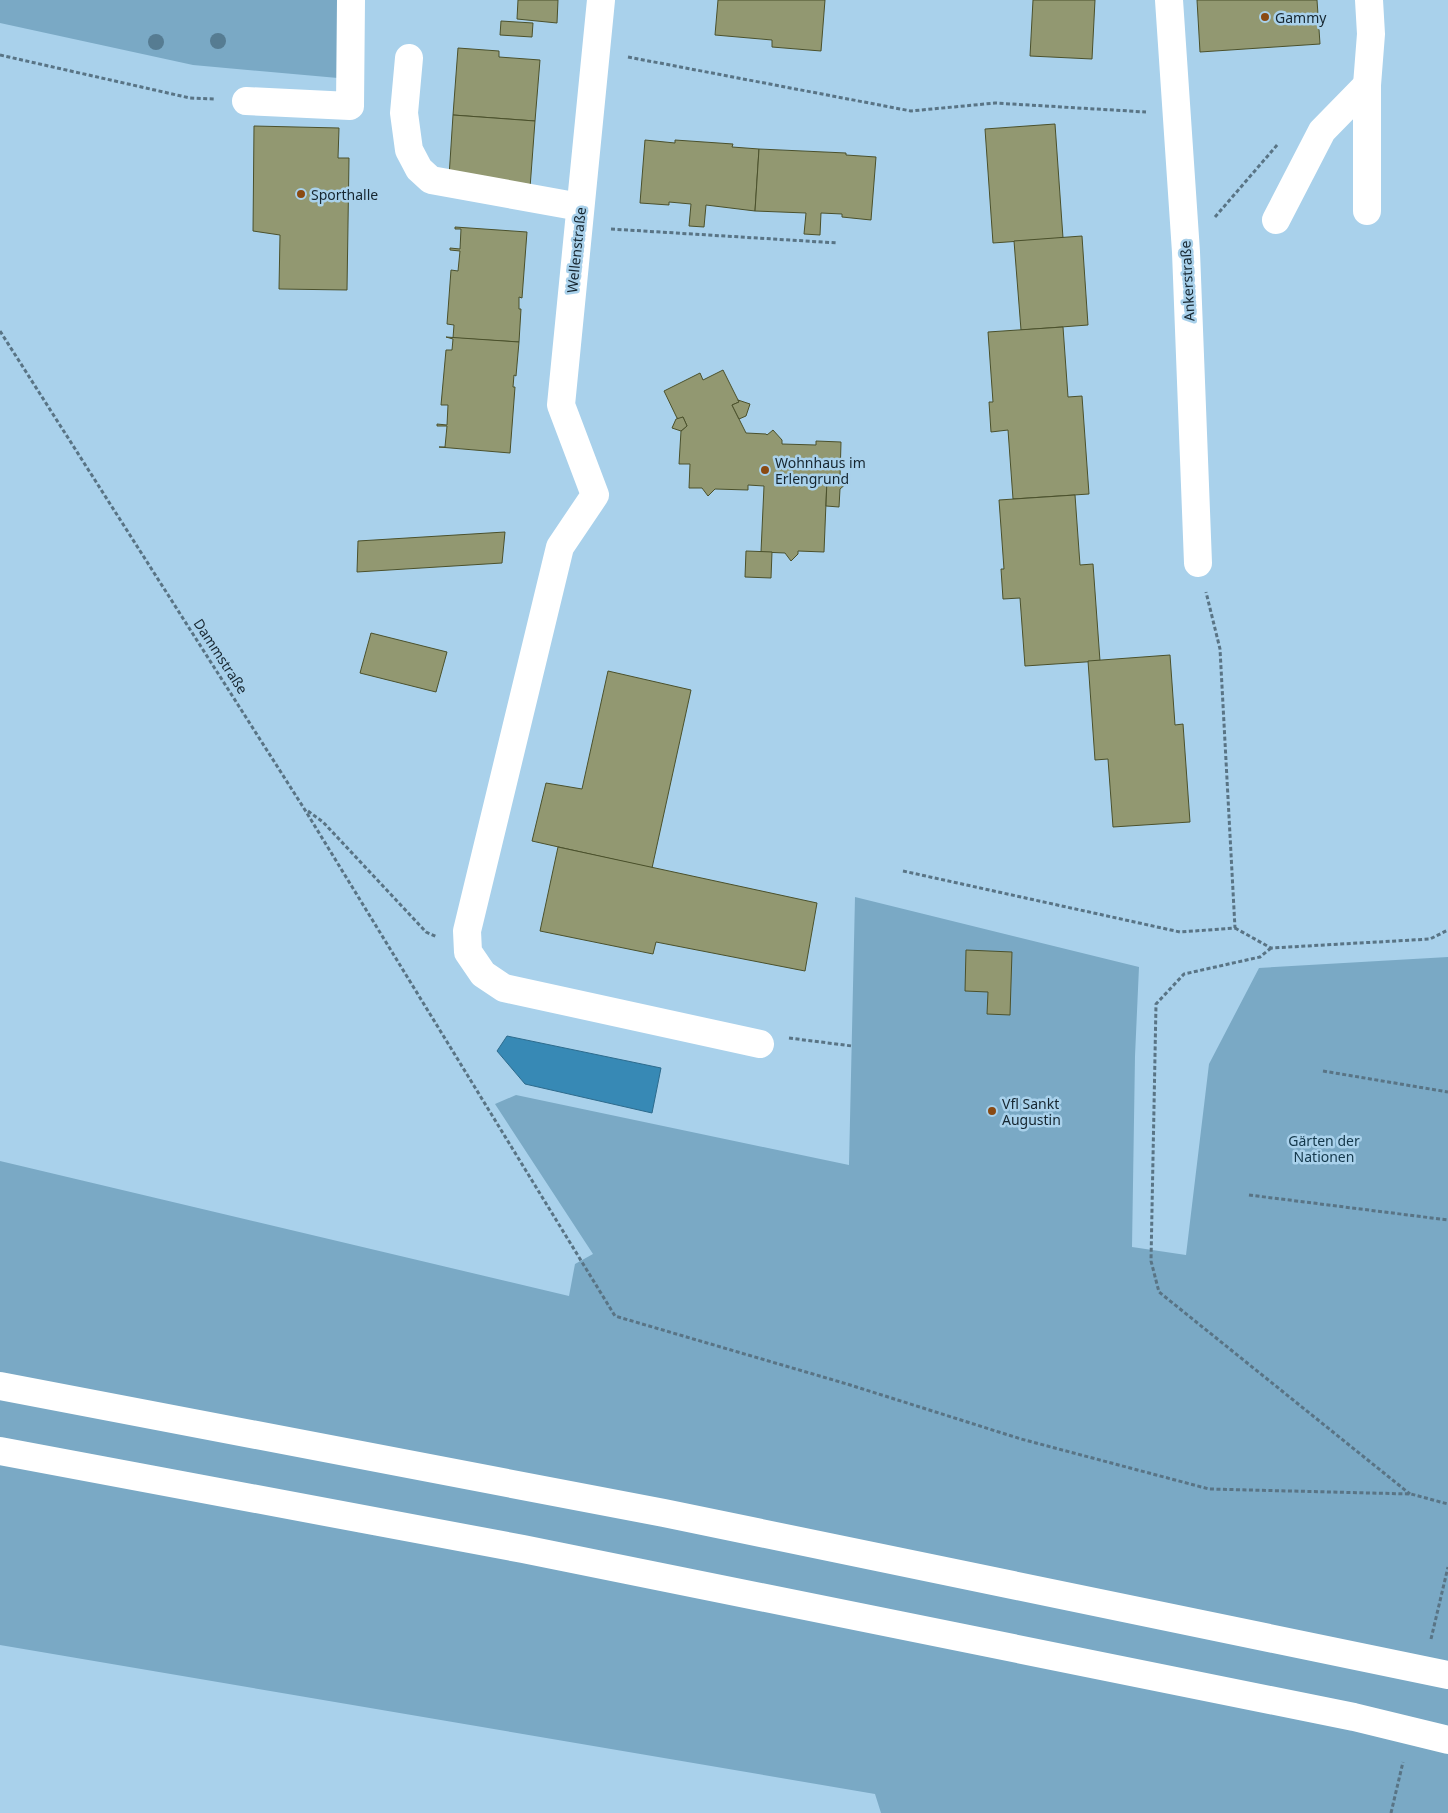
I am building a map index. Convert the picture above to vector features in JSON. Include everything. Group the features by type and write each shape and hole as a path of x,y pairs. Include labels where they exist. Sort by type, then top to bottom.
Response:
{"main road":[{"path":"246,101 350,106 351,0"},
{"name":"Wellenstraße","path":"468,952 467,931 560,547 595,495 561,405 601,0"},
{"name":"Ankerstraße","path":"1170,0 1186,252 1198,563"},
{"path":"1367,212 1367,85 1371,34 1369,0"},
{"path":"409,58 404,113 409,150 419,169 431,180 579,217"},
{"path":"1276,220 1322,131 1367,85"},
{"path":"468,952 483,974 504,988 760,1044"},
{"path":"0,1386 664,1513 1448,1675"},
{"path":"0,1451 523,1549 1354,1717 1448,1740"}],"path":[{"path":"596,51 911,112 995,103 1140,112 1176,110"},
{"path":"0,55 190,98 246,101"},
{"path":"579,217 838,243"},
{"name":"Dammstraße","path":"0,331 305,810 323,822 426,932 468,952"},
{"path":"1198,563 1220,649 1235,928"},
{"path":"305,810 615,1316 847,1384 1021,1439 1209,1488 1411,1494 1448,1504"},
{"path":"903,871 1180,932 1235,928 1271,948 1430,939 1448,930"},
{"path":"1271,948 1260,957 1184,974 1156,1004 1151,1261 1159,1292 1411,1494"},
{"path":"760,1044 778,1036 852,1046"},
{"path":"1323,1071 1448,1092"},
{"path":"1249,1195 1448,1220"},
{"path":"1447,1572 1448,1567"}],"green space":[{"path":"0,0 338,0 338,78 193,65 0,23"},
{"name":"Gärten der Nationen","path":"855,897 1139,967 1135,1056 1132,1247 1186,1255 1209,1064 1259,968 1448,957 1448,1813 881,1813 875,1794 0,1645 0,1161 569,1296 575,1264 593,1254 495,1104 516,1095 849,1165"}],"shaded area":[{"path":"507,1036 661,1068 652,1113 525,1084 497,1051"}],"building":[{"path":"518,0 558,0 557,23 517,19"},
{"path":"718,0 825,0 821,51 772,47 772,40 715,35"},
{"path":"1033,0 1095,0 1092,59 1030,56"},
{"path":"1197,0 1317,0 1320,44 1200,52"},
{"path":"501,21 533,23 532,37 500,35"},
{"path":"458,48 499,51 499,57 540,60 535,121 453,115"},
{"path":"453,115 535,121 530,188 449,177"},
{"path":"1055,124 1063,238 993,243 985,129"},
{"name":"Sporthalle","path":"254,126 339,128 338,158 349,158 347,290 279,289 280,235 253,231"},
{"path":"645,140 675,143 675,140 733,144 732,147 759,149 755,211 706,205 704,227 689,226 691,204 669,202 669,205 640,203"},
{"path":"759,149 846,153 846,155 876,157 871,220 842,217 842,214 821,213 820,235 804,234 806,213 755,211"},
{"path":"455,227 527,232 522,298 519,297 519,309 521,309 519,342 453,338 454,325 447,324 451,270 458,271 460,251 450,250 450,248 460,249 461,229 455,229"},
{"path":"1082,236 1088,325 1021,330 1014,241"},
{"path":"1063,327 1068,397 1082,396 1089,494 1013,499 1008,430 991,432 989,402 993,402 988,332"},
{"path":"446,337 519,342 516,376 514,375 513,387 515,387 510,453 439,447 445,447 447,426 437,426 437,424 447,425 448,405 441,405 446,350 452,350 453,339"},
{"name":"Wohnhaus im Erlengrund","path":"723,370 739,402 732,405 746,433 767,435 773,430 782,440 782,444 816,445 816,441 841,442 840,478 827,478 824,552 798,551 798,554 791,561 785,553 761,552 764,486 748,485 748,490 715,489 708,496 702,488 689,488 690,464 679,464 681,431 687,426 683,417 677,418 664,391 700,373 703,380"},
{"path":"738,400 750,404 746,416 739,419 732,405 739,402"},
{"path":"683,417 687,426 681,431 672,428 676,419"},
{"path":"840,476 847,483 840,489 839,507 826,506 827,478 840,478"},
{"path":"1075,495 1080,565 1093,564 1100,661 1025,666 1020,598 1003,599 1001,569 1004,569 999,500"},
{"path":"505,532 502,563 357,572 358,541"},
{"path":"746,551 772,552 771,578 745,577"},
{"path":"371,633 447,652 436,692 360,673"},
{"path":"1170,655 1175,725 1183,724 1190,822 1113,827 1108,759 1095,760 1088,661"},
{"path":"608,671 691,690 652,868 532,841 546,783 582,789"},
{"path":"558,847 817,903 805,971 656,942 653,954 540,931"},
{"path":"966,950 1012,952 1010,1015 987,1014 988,992 965,991"}],"place":[{"name":"Gammy","path":"1265,17"},
{"name":"Sporthalle","path":"301,194"},
{"name":"Wohnhaus im Erlengrund","path":"765,470"},
{"name":"Vfl Sankt Augustin","path":"992,1111"}]}
